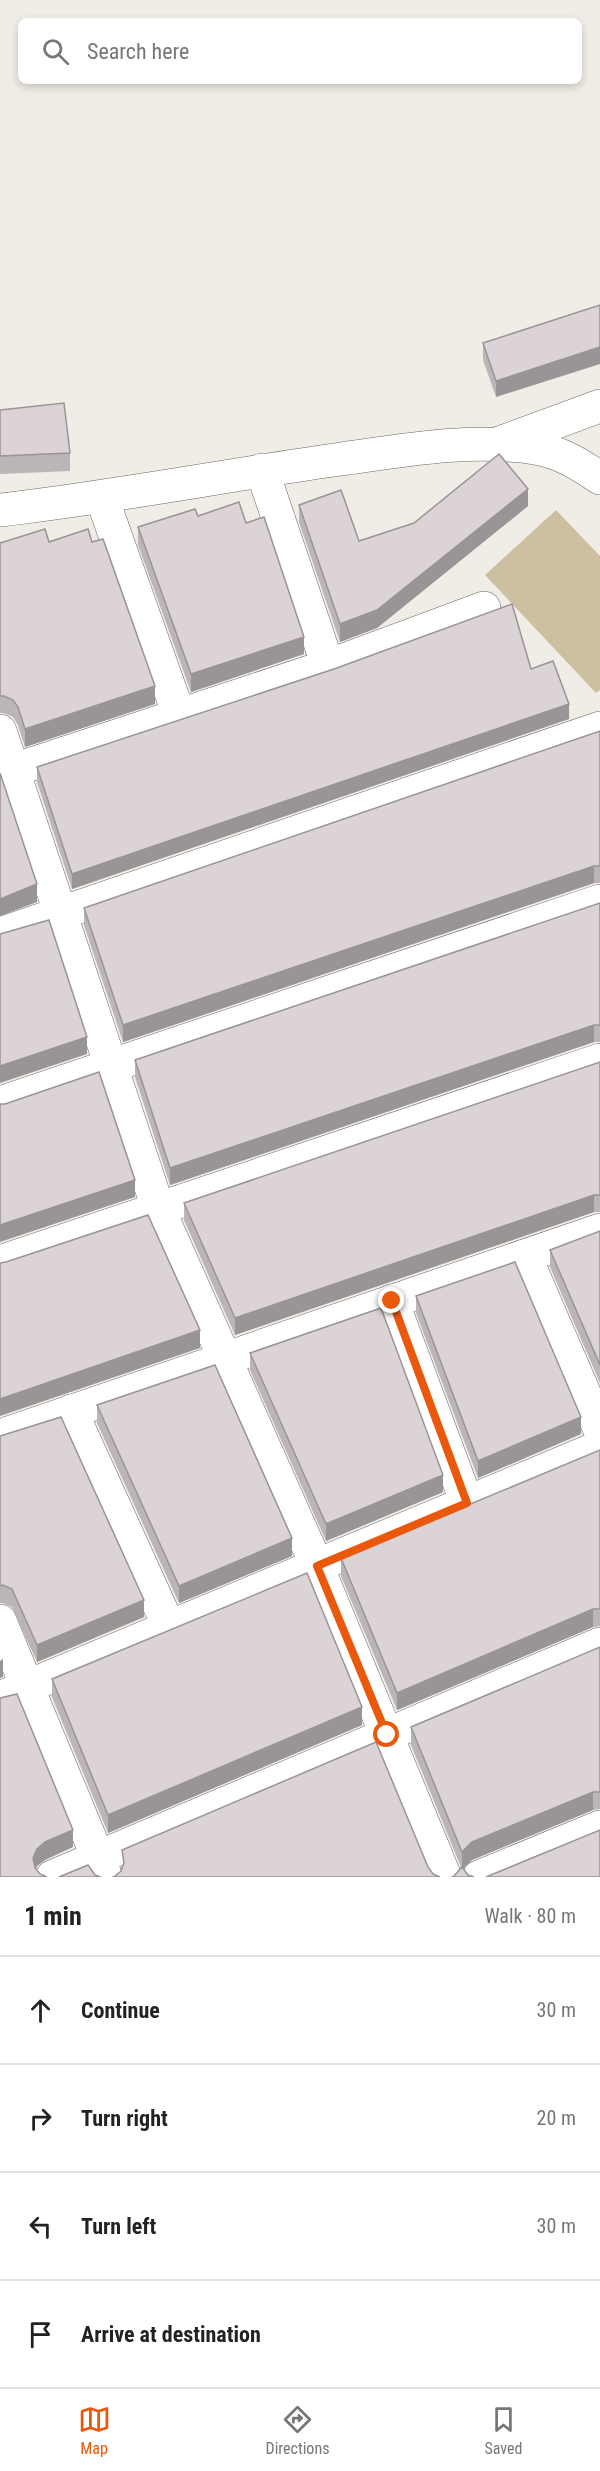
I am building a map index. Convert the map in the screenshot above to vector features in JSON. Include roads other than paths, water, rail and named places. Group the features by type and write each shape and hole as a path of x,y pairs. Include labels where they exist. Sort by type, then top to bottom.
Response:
{"street":[{"path":"497,444 600,406"},
{"path":"0,510 102,498 262,470 451,444 497,444 537,448 570,458 600,478"},
{"path":"262,470 327,666"},
{"path":"102,498 179,715"},
{"path":"14,770 327,666 484,608"},
{"path":"0,934 600,728"},
{"path":"0,731 59,915 158,1208 317,1566 444,1877"},
{"path":"0,1103 600,901"},
{"path":"0,1262 600,1060"},
{"path":"0,1436 600,1230"},
{"path":"525,1256 600,1430"},
{"path":"392,1301 467,1503"},
{"path":"71,1411 169,1628"},
{"path":"13,1692 600,1447"},
{"path":"0,1621 13,1692 102,1867"},
{"path":"52,1877 102,1867 387,1735 600,1644"},
{"path":"480,1877 600,1827"}]}
